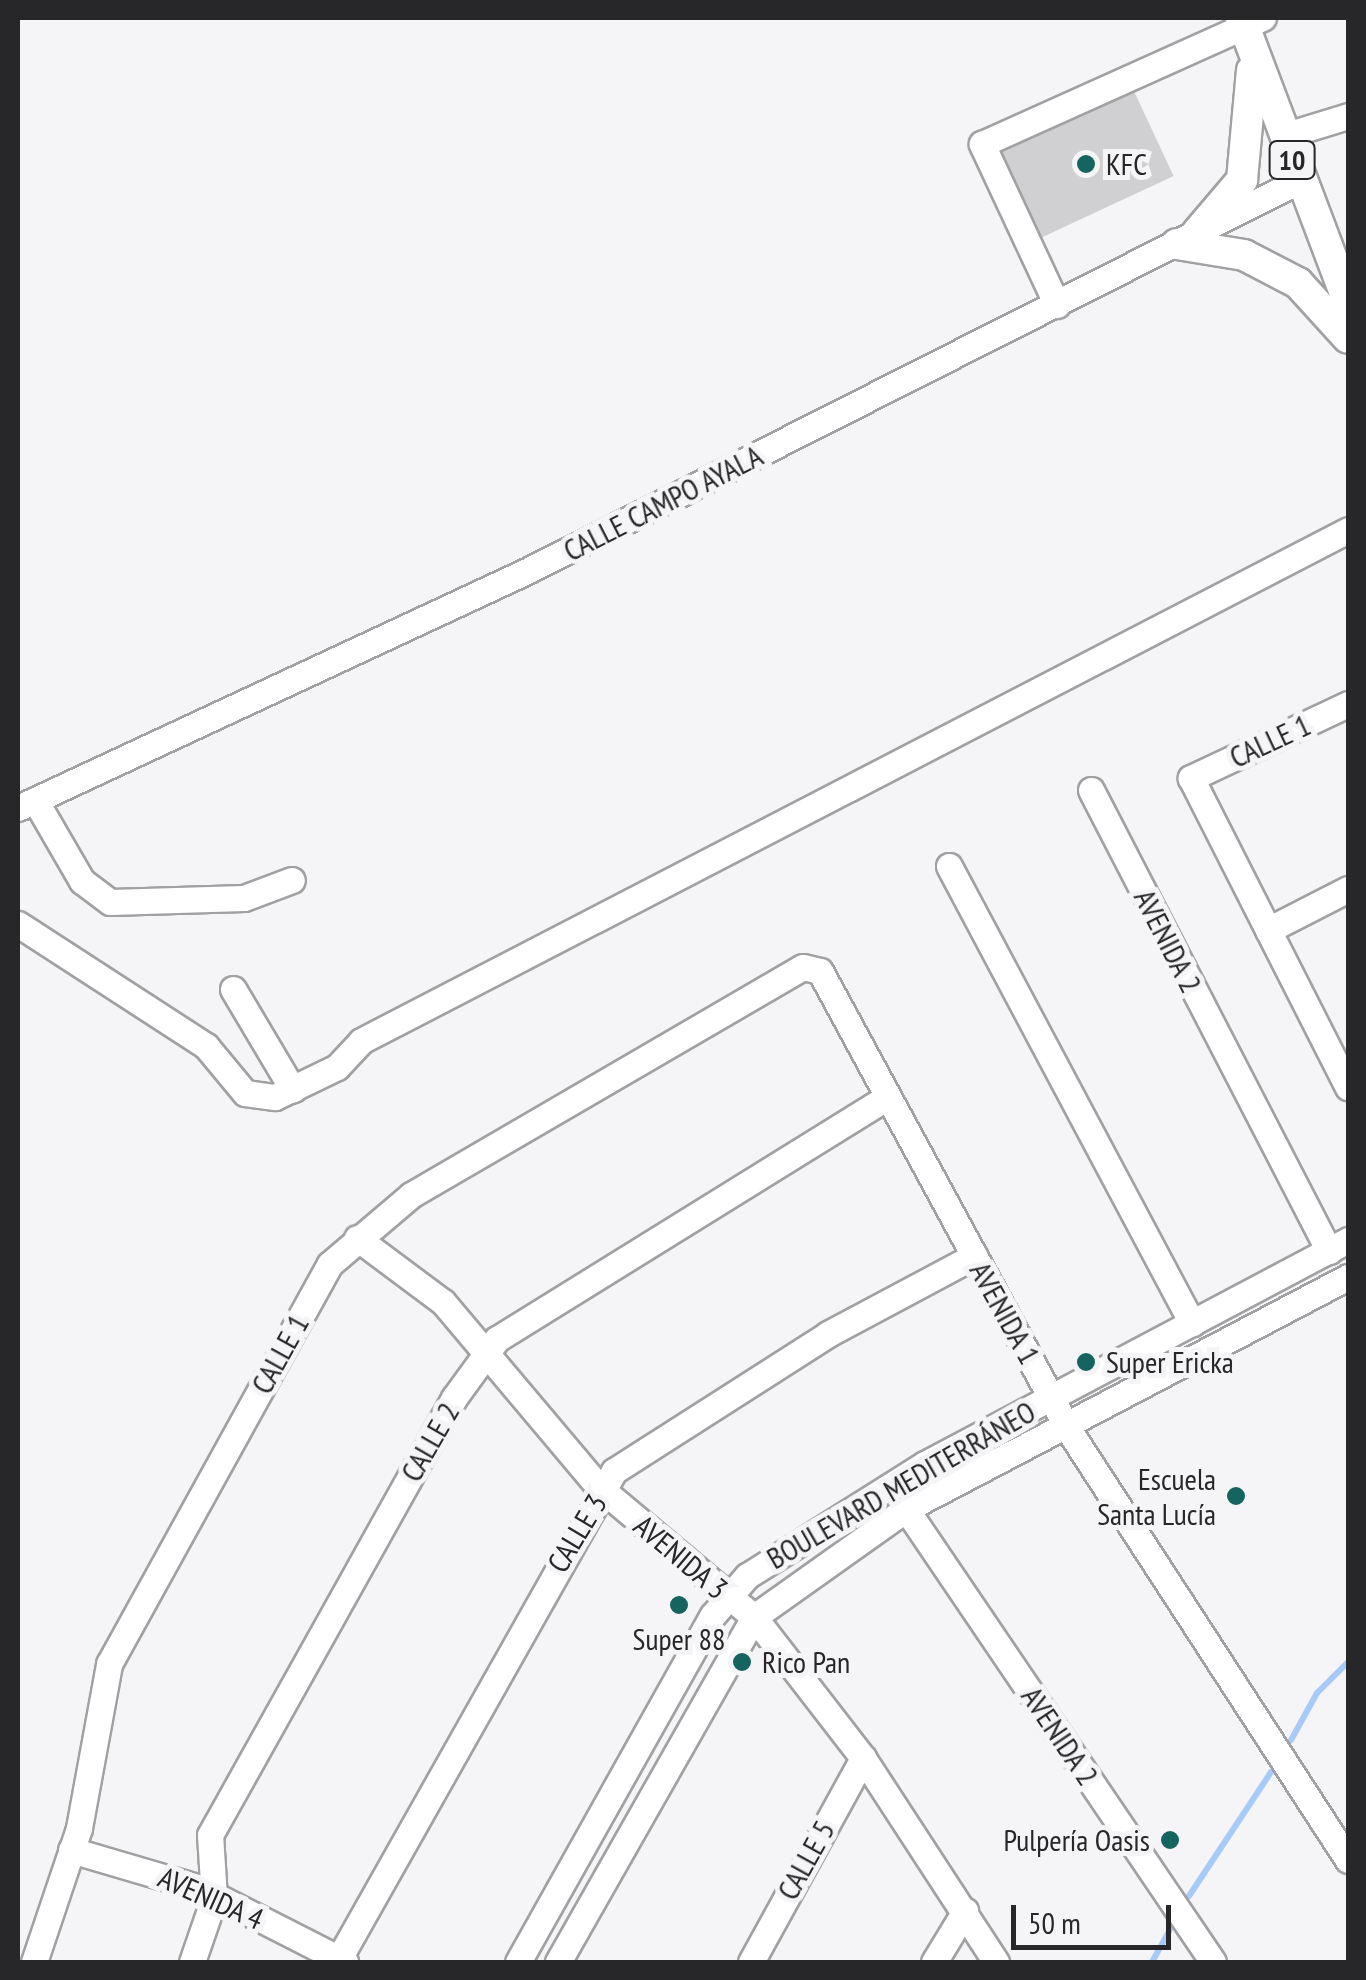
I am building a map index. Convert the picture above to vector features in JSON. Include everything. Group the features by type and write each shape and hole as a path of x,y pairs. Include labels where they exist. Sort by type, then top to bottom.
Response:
{"main road":[{"name":"10","path":"1249,20 1253,57 1348,302"},
{"path":"1253,57 1242,180 1187,238 1244,255 1298,283 1348,338"}],"street":[{"path":"1056,306 982,144 1249,20"},
{"path":"1283,136 1348,116"},
{"name":"CALLE CAMPO AYALA","path":"26,804 527,572 1300,180"},
{"path":"18,924 183,1029 258,1102 293,1090 360,1041 1348,530"},
{"name":"CALLE 1","path":"1268,930 1191,778 1348,704"},
{"name":"AVENIDA 2","path":"1091,790 1338,1246"},
{"path":"26,804 82,882 110,902 244,898 292,880"},
{"path":"949,866 1192,1323"},
{"path":"1346,1075 1268,930 1348,889"},
{"name":"CALLE 1","path":"34,1962 71,1850 109,1664 330,1264 411,1195 803,966"},
{"name":"AVENIDA 1","path":"803,966 820,971 1068,1429 1348,1860"},
{"path":"233,989 293,1090"},
{"name":"CALLE 2","path":"192,1962 214,1895 210,1835 497,1339 887,1097"},
{"name":"AVENIDA 3","path":"357,1238 443,1302 602,1489 754,1617 862,1758 996,1962"},
{"name":"BOULEVARD MEDITERRÁNEO","path":"518,1962 728,1597 800,1538 1051,1397 1338,1246"},
{"name":"CALLE 3","path":"341,1961 614,1471 828,1334 974,1256"},
{"name":"BOULEVARD MEDITERRÁNEO","path":"558,1962 754,1617 906,1509 1068,1429 1348,1277"},
{"name":"AVENIDA 2","path":"906,1509 1213,1962"},
{"name":"CALLE 5","path":"751,1962 862,1758"},
{"name":"AVENIDA 4","path":"71,1850 214,1895 341,1961"},
{"path":"934,1962 966,1911"}],"building":[{"name":"KFC","path":"1133,89 1174,176 1039,239 999,152"}],"waterway":[{"path":"1291,1740 1317,1693 1348,1662"},
{"path":"1189,1896 1271,1772"},
{"path":"1152,1962 1170,1930"}],"place":[{"name":"KFC","path":"1086,164"},
{"name":"Super Ericka","path":"1086,1362"},
{"name":"Escuela Santa Lucía","path":"1236,1496"},
{"name":"Super 88","path":"679,1605"},
{"name":"Rico Pan","path":"742,1662"},
{"name":"Pulpería Oasis","path":"1170,1840"}]}
